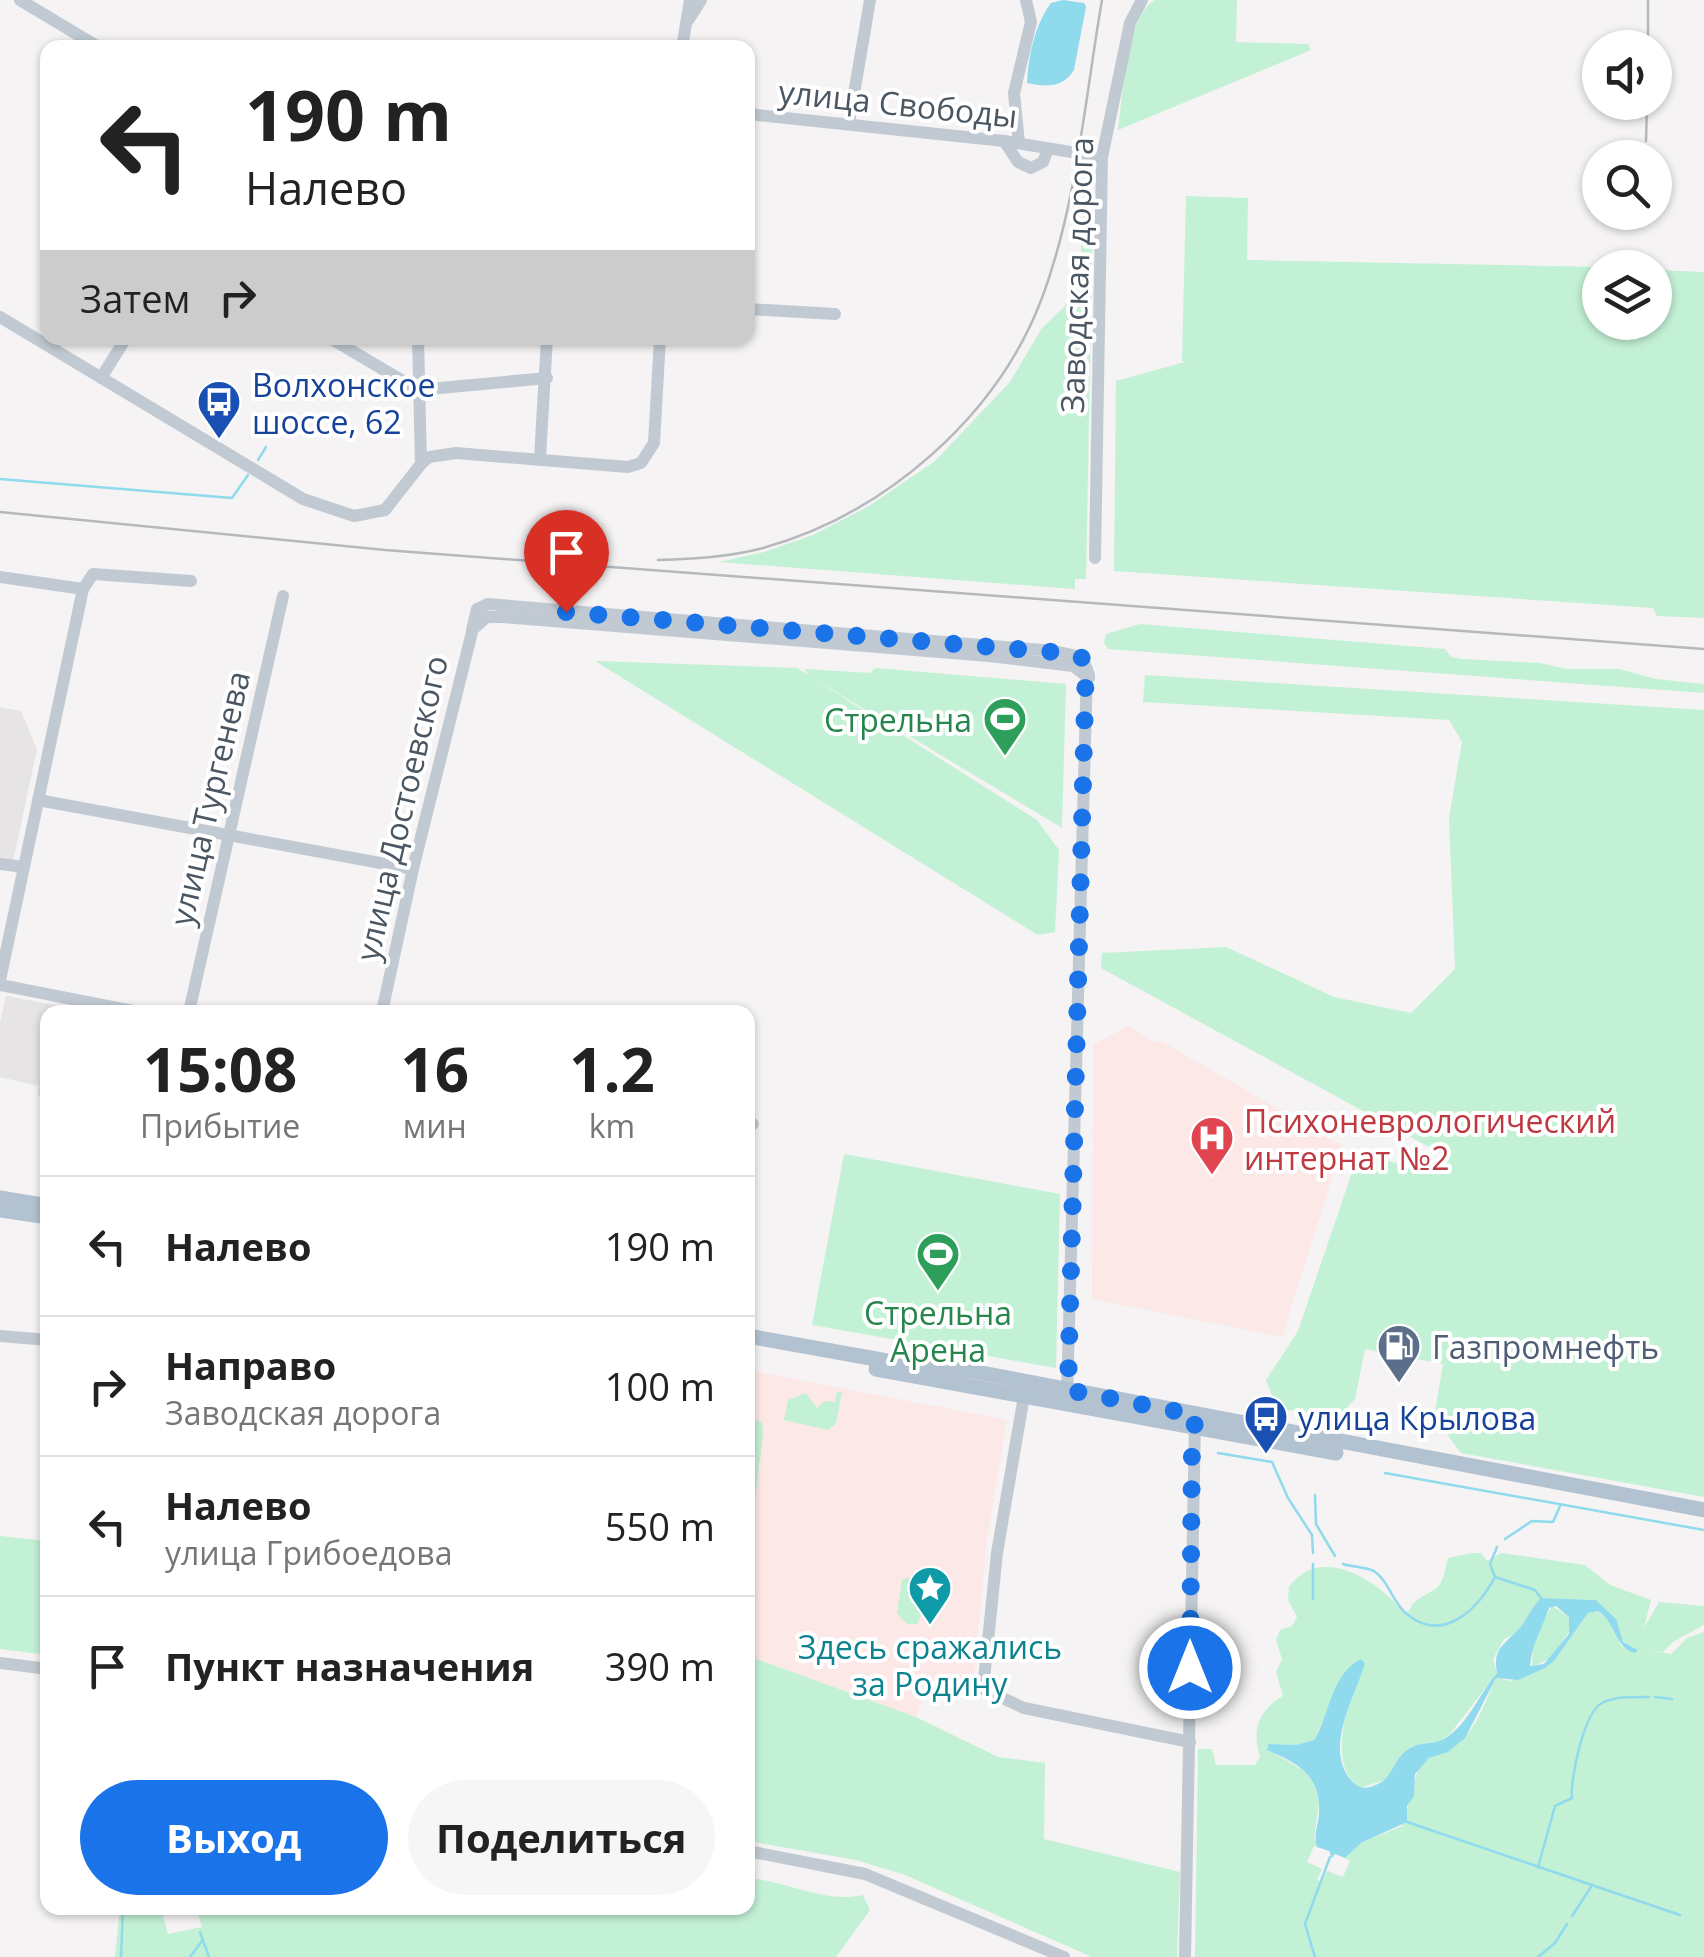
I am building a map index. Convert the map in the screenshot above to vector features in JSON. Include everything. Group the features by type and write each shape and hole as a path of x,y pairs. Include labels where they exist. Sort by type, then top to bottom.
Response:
{"main road":[{"path":"0,1198 40,1205"},
{"path":"0,1210 40,1216"},
{"path":"755,1337 1704,1519"},
{"path":"755,1346 1024,1396 1067,1397"},
{"path":"1195,1422 1704,1510"}],"street":[{"path":"20,0 87,40"},
{"path":"683,40 690,0"},
{"path":"685,26 702,0"},
{"path":"849,123 870,0"},
{"path":"1026,0 1031,22 1014,94 1011,142 1018,162 1031,168 1043,162 1048,148"},
{"name":"Заводская дорога","path":"1095,558 1102,156 1130,23 1142,0"},
{"name":"улица Свободы","path":"755,115 1011,142 1102,156"},
{"path":"755,309 835,314"},
{"path":"0,317 40,341"},
{"path":"47,345 302,498 354,516 385,510 429,457 456,452 628,466 641,463 654,443 660,345"},
{"path":"102,378 122,345"},
{"path":"342,345 418,390 547,378"},
{"path":"418,345 421,464"},
{"path":"540,458 547,345"},
{"path":"105,1005 0,983 23,867 83,589 93,574 191,581"},
{"path":"0,577 83,589"},
{"name":"улица Тургенева","path":"191,1005 284,596"},
{"name":"улица Достоевского","path":"383,1005 412,869 474,623 486,617 989,656 1073,666 1088,673 1067,1397"},
{"path":"38,800 412,869"},
{"path":"0,864 23,867"},
{"path":"0,1336 40,1339"},
{"path":"1024,1396 997,1553 983,1688 1024,1708 1190,1742"},
{"path":"1185,1957 1195,1422"},
{"path":"0,1663 40,1668"},
{"path":"755,1851 865,1874 1064,1957"}],"shaded area":[{"path":"0,707 21,711 37,749 13,862 0,860"},
{"path":"6,996 54,1005 40,1005 40,1096 39,1086 0,1077 0,1023"},
{"name":"Психоневрологический интернат №2","path":"1128,1026 1153,1041 1163,1042 1342,1146 1282,1337 1092,1299 1093,1045"},
{"path":"755,1371 1007,1420 986,1547 973,1686 949,1681 924,1696 916,1717 755,1659"}],"green space":[{"path":"1155,0 1237,0 1236,42 1308,44 1311,50 1118,130 1132,39 1145,9"},
{"path":"1186,196 1248,198 1247,260 1582,267 1582,340 1672,340 1672,271 1704,272 1704,618 1657,616 1653,608 1114,571 1116,381 1185,362 1182,361"},
{"path":"1084,203 1093,204 1086,579 1075,579 1075,589 719,562 813,535 869,506 935,461 1010,382 1042,328 1068,303 1081,253"},
{"path":"1140,624 1445,649 1451,657 1463,659 1540,663 1567,669 1619,669 1656,679 1704,684 1704,693 1108,649 1104,643 1106,634"},
{"path":"595,661 797,668 810,676 804,669 870,673 875,668 1066,684 1062,828 811,677 1037,820 1059,850 1055,932 1038,935"},
{"path":"1145,675 1704,710 1704,1497 1461,1453 1434,1417 1443,1364 1365,1349 1355,1399 1339,1416 1277,1409 1266,1380 1298,1331 1359,1152 1422,1171 1442,1154 1101,968 1102,953 1226,947 1334,997 1411,1013 1455,969 1449,818 1462,742 1449,720 1143,702"},
{"name":"Стрельна Арена","path":"844,1154 1060,1194 1056,1368 812,1325"},
{"path":"837,1392 842,1392 836,1424 828,1430 784,1420 788,1400 806,1393 817,1408 825,1401 835,1402"},
{"path":"755,1419 762,1423 755,1498"},
{"path":"0,1536 40,1540 40,1654 0,1649"},
{"path":"1481,1553 1487,1561 1501,1553 1585,1565 1610,1585 1651,1600 1644,1628 1659,1602 1704,1606 1704,1625 1663,1652 1671,1654 1687,1638 1704,1632 1704,1957 1195,1957 1198,1749 1212,1749 1216,1765 1255,1765 1260,1756 1256,1738 1259,1721 1283,1696 1276,1672 1282,1659 1276,1640 1280,1630 1292,1626 1297,1617 1288,1600 1289,1587 1302,1574 1332,1567 1364,1578 1403,1612 1409,1611 1413,1603 1441,1583 1448,1558","holes":["1541,1598 1596,1600 1615,1619 1623,1642 1635,1648 1622,1647 1610,1622 1598,1611 1588,1613 1545,1668 1511,1681 1496,1678 1467,1735 1420,1766 1402,1826 1361,1843 1345,1858 1350,1861 1343,1877 1327,1871 1322,1882 1317,1880 1322,1869 1307,1862 1314,1846 1317,1847 1314,1837 1319,1803 1313,1776 1267,1749 1268,1744 1296,1745 1314,1740 1341,1680 1353,1691 1343,1729 1345,1768 1359,1788 1385,1780 1413,1746 1442,1740 1450,1734 1497,1673 1493,1659 1504,1639 1515,1634"]},
{"path":"909,1577 926,1586 926,1605 917,1624 907,1624 897,1613 902,1580"},
{"path":"1552,1606 1569,1617 1571,1629 1551,1658 1532,1667 1533,1638"},
{"path":"755,1659 916,1717 998,1757 1045,1763 1044,1839 1180,1872 1177,1957 1092,1957 905,1875 856,1860 755,1842"},
{"path":"755,1879 834,1897 863,1895 870,1910 836,1957 115,1957 119,1915 163,1915 168,1934 202,1927 198,1915 755,1915"}],"water":[{"path":"1051,3 1084,3 1086,7 1074,70 1054,85 1027,83 1041,21"},
{"path":"1541,1598 1596,1600 1616,1619 1623,1642 1638,1650 1628,1650 1598,1611 1588,1613 1545,1668 1518,1680 1496,1678 1465,1738 1448,1752 1429,1758 1415,1774 1407,1822 1361,1843 1345,1858 1335,1854 1332,1858 1329,1851 1317,1847 1319,1801 1312,1780 1289,1760 1267,1750 1268,1744 1296,1745 1314,1740 1337,1684 1361,1659 1365,1663 1344,1722 1340,1753 1343,1767 1357,1786 1378,1784 1407,1750 1444,1739 1460,1726 1497,1673 1499,1650","holes":["1556,1606 1569,1617 1569,1634 1544,1664 1530,1666 1549,1608"]}],"waterway":[{"path":"258,460 266,447"},
{"path":"0,479 232,498 248,475"},
{"path":"1218,1453 1272,1462 1288,1498 1312,1535 1313,1553"},
{"path":"1385,1473 1704,1530"},
{"path":"1315,1495 1316,1524 1335,1556"},
{"path":"1505,1539 1532,1521 1553,1522 1560,1506"},
{"path":"1495,1577 1490,1564 1497,1547"},
{"path":"1313,1564 1313,1599"},
{"path":"1343,1564 1374,1571 1408,1615 1435,1626 1448,1624 1470,1610 1495,1577 1535,1590 1541,1598"},
{"path":"1538,1867 1555,1806 1572,1798 1580,1747 1595,1709 1613,1699 1649,1697"},
{"path":"1655,1697 1672,1699"},
{"path":"1407,1822 1680,1915"},
{"path":"1315,1957 1305,1924 1330,1857"},
{"path":"1572,1916 1591,1887"},
{"path":"121,1957 123,1915"},
{"path":"1538,1957 1555,1943 1567,1924"},
{"path":"200,1932 209,1957"},
{"path":"190,1957 202,1941"}],"railway":[{"path":"658,560 711,557 763,548 852,511 931,455 997,382 1022,342 1042,298 1064,226 1102,0"},
{"path":"1648,0 1648,30"},
{"path":"1646,140 1647,120"},
{"path":"0,512 385,550 1704,649"}],"place":[{"name":"Волхонское шоссе, 62","path":"219,440"},
{"name":"Стрельна","path":"1005,757"},
{"name":"Психоневрологический интернат №2","path":"1212,1176"},
{"name":"Стрельна Арена","path":"938,1292"},
{"name":"Газпромнефть","path":"1399,1384"},
{"name":"улица Крылова","path":"1266,1455"},
{"name":"Здесь сражались за Родину","path":"930,1626"}],"route":[{"path":"566,612 1054,652 1078,655 1086,661 1089,670 1068,1390 1196,1415 1192,1443 1190,1668"}]}
